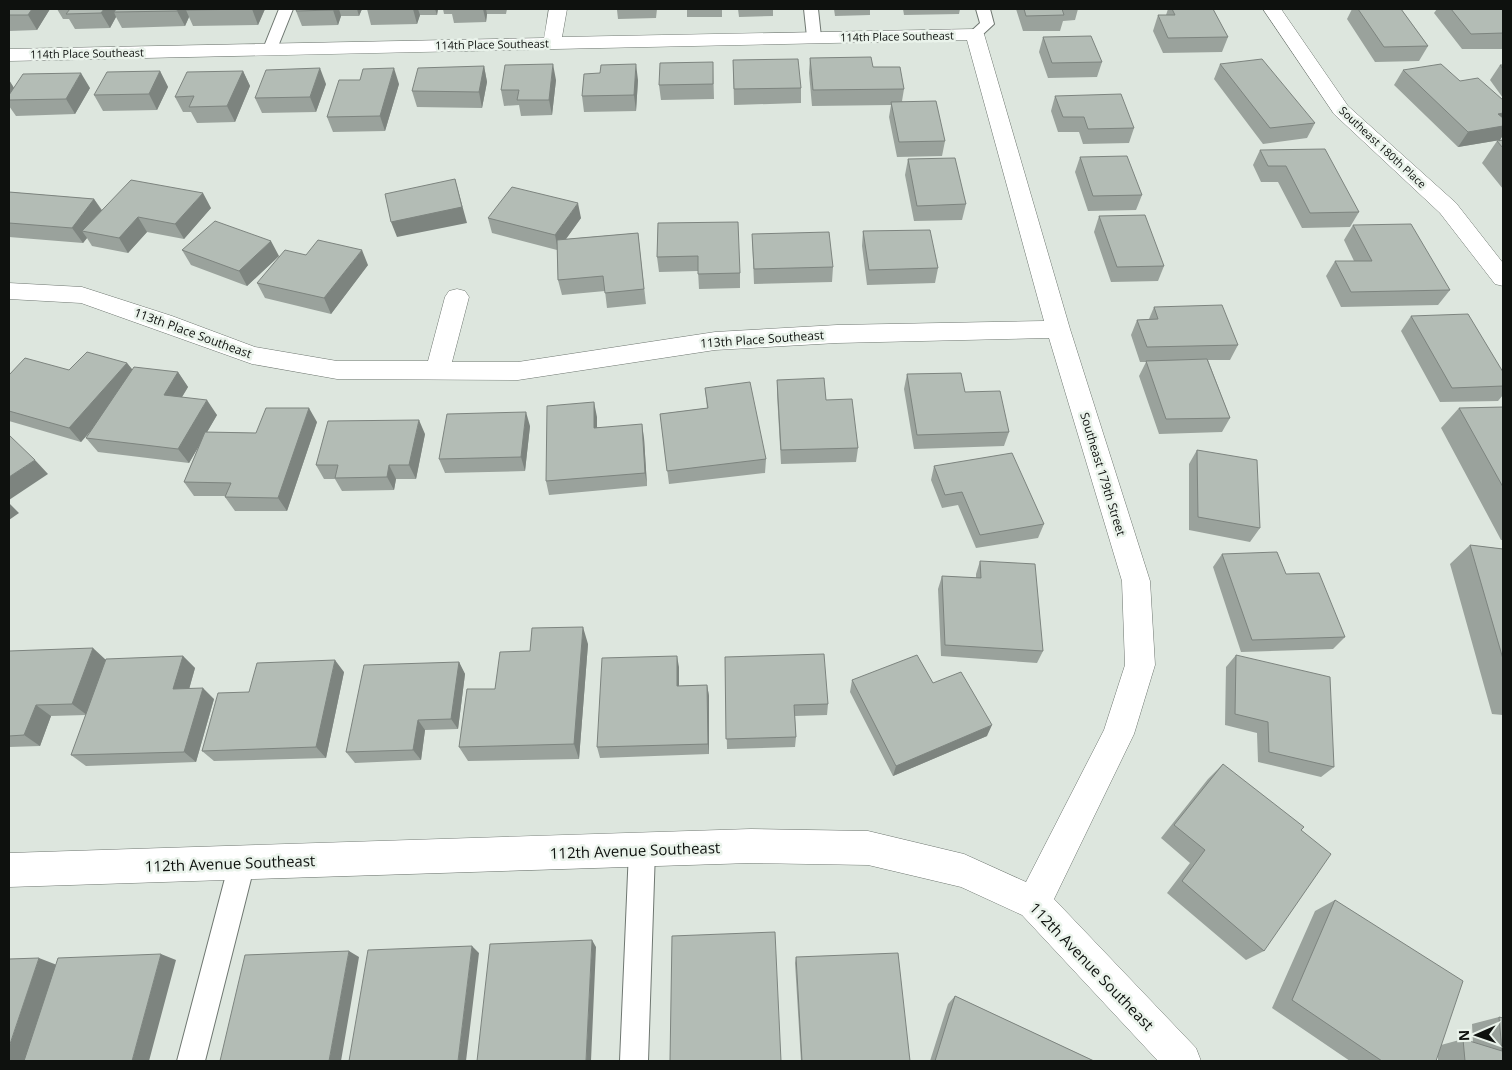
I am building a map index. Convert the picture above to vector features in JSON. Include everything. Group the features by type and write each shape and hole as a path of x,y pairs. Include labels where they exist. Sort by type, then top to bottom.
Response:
{"street":[{"path":"552,42 558,9"},
{"name":"Southeast 180th Place","path":"1272,9 1341,110 1448,208 1503,278"},
{"name":"114th Place Southeast","path":"9,54 975,34"},
{"name":"Southeast 179th Street","path":"975,34 1058,329 1136,581 1140,665 1118,734 1034,903"},
{"name":"113th Place Southeast","path":"9,291 82,295 164,322 252,355 337,370 518,371 715,341 837,334 1058,329"},
{"path":"438,370 457,297"},
{"name":"112th Avenue Southeast","path":"9,870 751,846 868,848 964,871 1034,903 1183,1061"}],"lane":[{"path":"270,49 286,9"},
{"path":"811,9 814,38"},
{"path":"975,34 987,24 983,9"},
{"path":"634,1061 642,850"},
{"path":"191,1061 242,863"}],"building":[{"path":"9,9 32,9 28,15 9,15"},
{"path":"70,9 104,9 101,13 66,14"},
{"path":"116,9 178,9 177,11 114,12"},
{"path":"187,9 252,9 186,10"},
{"path":"297,9 333,9 333,10 296,11"},
{"path":"1024,9 1062,9 1064,15 1026,16"},
{"path":"1172,9 1213,9 1228,37 1168,38 1158,15 1175,15"},
{"path":"1358,9 1401,9 1428,46 1384,47"},
{"path":"1451,9 1503,9 1503,33 1471,34"},
{"path":"1091,36 1102,62 1052,63 1043,37"},
{"path":"871,57 873,67 900,67 904,89 813,90 810,58"},
{"path":"798,59 801,88 734,89 733,60"},
{"path":"1262,59 1315,123 1270,128 1220,64"},
{"path":"713,62 713,84 659,85 660,63"},
{"path":"553,64 549,100 517,100 519,90 501,90 505,65"},
{"path":"636,64 634,95 582,96 584,74 600,73 601,65"},
{"path":"1441,64 1460,81 1478,78 1503,100 1503,113 1498,114 1503,118 1503,126 1468,132 1403,70"},
{"path":"484,66 479,92 412,91 418,68"},
{"path":"320,68 310,97 255,98 266,70"},
{"path":"394,68 380,116 327,117 339,80 360,80 363,69"},
{"path":"160,71 149,94 94,95 107,72"},
{"path":"243,71 227,106 189,107 194,96 175,97 187,72"},
{"path":"81,73 66,99 9,100 9,95 23,74"},
{"path":"1121,94 1134,128 1088,129 1084,117 1063,117 1055,96"},
{"path":"936,101 945,141 899,142 891,102"},
{"path":"1503,140 1503,148 1497,141"},
{"path":"1325,149 1359,212 1310,213 1286,166 1268,166 1260,150"},
{"path":"1127,156 1142,195 1093,196 1080,157"},
{"path":"955,158 966,204 917,206 908,159"},
{"path":"455,179 462,207 391,222 385,194"},
{"path":"131,180 203,193 175,224 138,217 119,238 82,231"},
{"path":"512,187 578,203 555,235 488,218"},
{"path":"9,192 94,199 72,228 9,223"},
{"path":"1145,215 1164,266 1117,267 1099,216"},
{"path":"215,221 271,241 239,271 182,250"},
{"path":"738,222 740,273 698,274 698,256 657,257 658,223"},
{"path":"1411,224 1450,290 1351,292 1335,261 1372,261 1353,225"},
{"path":"930,230 938,268 869,270 863,231"},
{"path":"829,232 833,267 754,269 752,234"},
{"path":"638,233 644,289 605,293 603,276 558,280 557,240"},
{"path":"318,240 362,250 324,298 257,283 285,250 306,255"},
{"path":"1222,305 1238,345 1147,347 1137,320 1158,319 1154,307"},
{"path":"1468,314 1503,372 1503,386 1452,388 1411,316"},
{"path":"87,352 127,363 69,428 9,411 9,375 25,358 69,370"},
{"path":"1207,359 1230,418 1166,419 1146,361"},
{"path":"134,367 178,372 164,395 207,400 178,449 86,438"},
{"path":"961,373 965,392 1000,391 1009,432 917,435 907,374"},
{"path":"824,378 826,400 852,399 858,448 781,450 777,380"},
{"path":"750,382 766,459 667,471 660,414 708,408 705,388"},
{"path":"594,402 594,428 642,424 645,473 546,481 547,406"},
{"path":"1503,407 1503,487 1459,408"},
{"path":"266,408 309,408 278,498 225,497 231,483 184,482 205,432 256,433"},
{"path":"526,412 521,457 439,459 447,414"},
{"path":"419,420 409,465 389,465 387,477 335,478 338,465 316,465 328,421"},
{"path":"9,435 35,460 9,477"},
{"path":"1197,450 1257,460 1260,528 1198,517"},
{"path":"1012,453 1044,524 980,535 962,492 945,495 934,466"},
{"path":"1470,545 1503,549 1503,659"},
{"path":"1277,552 1286,574 1319,573 1345,637 1252,640 1222,554"},
{"path":"980,561 1035,564 1043,651 945,645 942,576 981,578"},
{"path":"583,627 574,744 459,747 467,689 495,689 500,652 530,651 532,628"},
{"path":"93,648 72,704 36,705 24,735 9,736 9,651"},
{"path":"824,654 828,704 794,705 796,737 726,739 725,657"},
{"path":"917,655 933,683 961,672 992,725 896,766 852,680"},
{"path":"1236,655 1330,677 1334,767 1269,752 1268,722 1235,714"},
{"path":"183,656 173,689 203,688 184,752 71,755 106,659"},
{"path":"677,656 677,686 707,685 708,744 597,747 602,658"},
{"path":"335,660 316,747 202,751 218,693 249,692 257,663"},
{"path":"459,662 451,719 418,720 413,750 346,752 364,665"},
{"path":"1223,764 1304,827 1301,830 1331,854 1264,951 1182,881 1205,850 1174,825"},
{"path":"1335,900 1463,981 1436,1061 1382,1061 1292,1000"},
{"path":"775,932 781,1061 670,1061 672,936"},
{"path":"592,940 586,1061 477,1061 490,944"},
{"path":"472,946 458,1061 349,1061 368,950"},
{"path":"349,951 329,1061 220,1061 245,955"},
{"path":"898,953 910,1061 802,1061 796,957"},
{"path":"161,954 132,1061 24,1061 58,958"},
{"path":"39,958 9,1047 9,959"},
{"path":"955,996 1094,1061 935,1061"},
{"path":"1499,1017 1503,1018 1503,1061 1465,1061 1463,1039 1502,1051"}]}
